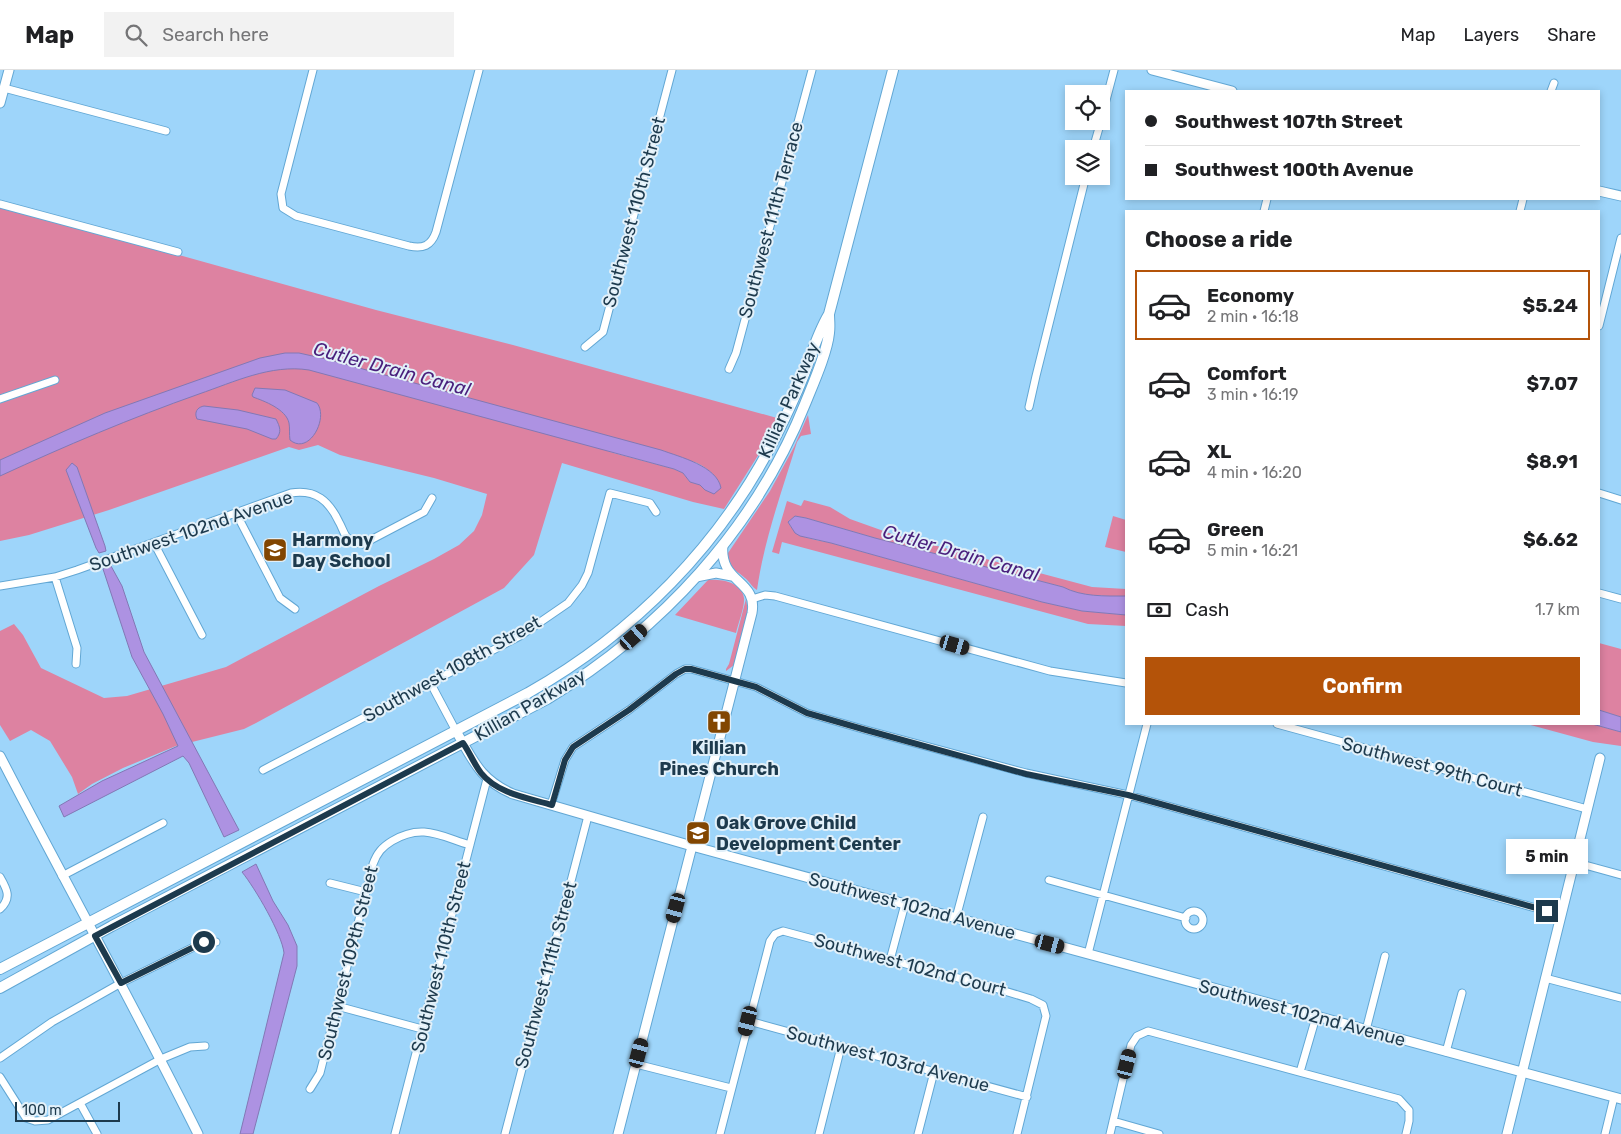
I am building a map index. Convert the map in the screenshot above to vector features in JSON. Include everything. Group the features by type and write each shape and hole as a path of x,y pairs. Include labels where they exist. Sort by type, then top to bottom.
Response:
{"main road":[{"name":"Killian Parkway","path":"0,988 95,936 547,699 585,674 647,626 696,577 723,545 765,484 795,427 823,356 830,334 830,314 893,70"},
{"name":"Killian Parkway","path":"0,969 456,731 540,686 586,657 647,607 689,564 726,517 761,464 794,399 819,331 830,314"}],"street":[{"path":"0,103 9,70"},
{"path":"313,70 281,194 282,205 285,210 296,216 373,237 409,246 425,246 432,241 436,232 479,70"},
{"name":"Southwest 110th Street","path":"585,347 603,332 672,70"},
{"name":"Southwest 111th Terrace","path":"729,369 736,353 812,70"},
{"path":"1110,85 1114,70"},
{"path":"1152,70 1228,90"},
{"path":"1551,90 1554,83"},
{"path":"4,88 166,131"},
{"path":"1029,407 1084,185"},
{"path":"1600,191 1621,196"},
{"path":"0,204 178,252"},
{"path":"1600,322 1621,238"},
{"path":"0,399 55,380"},
{"name":"Southwest 102nd Avenue","path":"0,586 55,577 291,493 303,492 323,499 330,506 348,538 352,542 363,544 424,512 432,498"},
{"name":"Southwest 108th Street","path":"263,770 520,636 568,603 582,585 588,573 610,493 650,503 656,512"},
{"path":"1600,494 1621,500"},
{"path":"236,513 280,598 295,608"},
{"path":"154,543 202,635"},
{"path":"618,1134 752,613 752,599 746,588 733,576 724,562 723,545"},
{"path":"696,577 716,573 733,576"},
{"path":"55,577 77,648 76,664"},
{"path":"1600,593 1621,599"},
{"path":"752,599 770,595 780,597 1044,670 1125,683"},
{"path":"552,805 565,760 573,747 635,706 676,674 685,669 691,669 768,692 812,715 1026,774 1128,795 1561,915"},
{"name":"Southwest 102nd Avenue","path":"431,684 480,771 487,779 513,794 692,846 1618,1098"},
{"path":"1088,954 1147,725"},
{"name":"Southwest 99th Court","path":"1281,725 1587,809"},
{"path":"0,756 62,876 161,1059 198,1134"},
{"path":"1507,1134 1600,758"},
{"name":"Southwest 110th Street","path":"395,1134 487,779"},
{"name":"Southwest 111th Street","path":"505,1134 588,816"},
{"path":"956,918 983,817"},
{"path":"62,876 163,823"},
{"name":"Southwest 109th Street","path":"310,1090 319,1075 377,855 383,847 392,841 408,834 423,831 470,845"},
{"path":"1574,862 1621,875"},
{"path":"0,876 8,892 8,899 0,909"},
{"path":"1049,880 1186,918"},
{"path":"330,883 366,892"},
{"path":"890,960 905,904"},
{"name":"Southwest 102nd Court","path":"748,1021 770,941 777,933 785,931 1026,997 1043,1005 1046,1016 1027,1097"},
{"path":"0,1058 52,1022 121,983 204,942 216,942"},
{"path":"1366,1030 1385,956"},
{"path":"1546,978 1621,998"},
{"path":"1446,1052 1462,993"},
{"path":"337,1006 422,1029"},
{"path":"1300,1072 1316,1017"},
{"path":"720,1134 748,1021"},
{"name":"Southwest 103rd Avenue","path":"748,1021 1027,1097"},
{"path":"1110,1134 1131,1045 1140,1034 1150,1031 1399,1099 1409,1110 1406,1134"},
{"path":"0,1077 26,1118 36,1121 48,1120 161,1059 190,1047 204,1046"},
{"path":"819,1134 841,1047"},
{"path":"636,1064 731,1088"},
{"path":"918,1134 934,1072"},
{"path":"1017,1134 1027,1097"},
{"path":"1605,1134 1618,1098"},
{"path":"80,1103 97,1134"},
{"path":"1113,1121 1159,1134"}],"shaded area":[{"path":"0,205 376,310 513,345 777,418 759,454 724,509 693,502 562,463 534,555 504,588 244,729 176,746 123,768 92,784 78,794 72,777 50,741 31,730 10,741 0,725 0,631 14,624 23,635 41,668 104,698 127,696 226,667 459,545 474,531 482,515 487,494 434,478 340,455 318,445 299,450 289,447 109,510 29,535 0,541","holes":["610,452 692,461 711,472 720,484 705,490 701,485 690,482 683,473 674,469"]},
{"path":"285,353 299,353 326,359 661,450 697,463 705,468 718,480 721,488 714,494 705,490 700,485 690,482 683,473 674,469 309,370 295,369 253,375 174,403 98,433 0,476 0,460 105,413 260,358"},
{"path":"255,388 285,390 317,403 321,417 319,426 310,439 304,443 297,444 290,440 287,418 274,406 253,397"},
{"path":"204,406 238,410 276,419 280,432 276,439 272,439 247,429 197,419 197,410"},
{"path":"808,415 811,434 801,436 797,442 769,534 757,590 732,568 728,553 770,491 794,447"},
{"path":"72,463 77,467 106,551 99,553 96,548 66,470"},
{"path":"804,500 830,507 850,519 892,534 1092,587 1125,589 1125,596 1078,593 1063,587 806,518 795,516 788,522 796,532 812,539 1042,602 1082,611 1125,615 1125,626 1088,624 782,542 779,554 772,552 787,501 801,506"},
{"path":"795,516 806,518 1063,587 1078,593 1125,596 1125,615 1082,611 1042,602 800,536 795,533 788,522"},
{"path":"1113,516 1125,520 1125,552 1105,547"},
{"path":"111,566 122,586 144,652 239,830 224,837 189,763 183,756 64,817 59,806 102,781 178,746 132,657 103,569"},
{"path":"708,580 730,583 739,588 742,593 744,598 743,606 736,633 675,615"},
{"path":"746,599 748,612 734,665 726,671 729,664"},
{"path":"1600,643 1621,649 1621,717 1600,710"},
{"path":"1600,710 1621,717 1621,732 1596,725 1600,725"},
{"path":"1531,725 1596,725 1621,732 1621,746 1593,742"},
{"path":"256,864 297,946 297,966 253,1134 240,1134 284,953 267,911 242,872"}],"place":[{"name":"Harmony Day School","path":"275,550"},
{"name":"Killian Pines Church","path":"719,722"},
{"name":"Oak Grove Child Development Center","path":"698,833"}],"route":[{"path":"204,942 121,983 95,936 463,743 482,774 492,783 513,794 552,805 565,760 573,747 641,702 685,669 699,671 756,687 772,693 807,713 866,730 1026,774 1128,795 1547,911"}],"water label":[{"name":"Cutler Drain Canal","path":"392,369"},
{"name":"Cutler Drain Canal","path":"961,553"}]}
